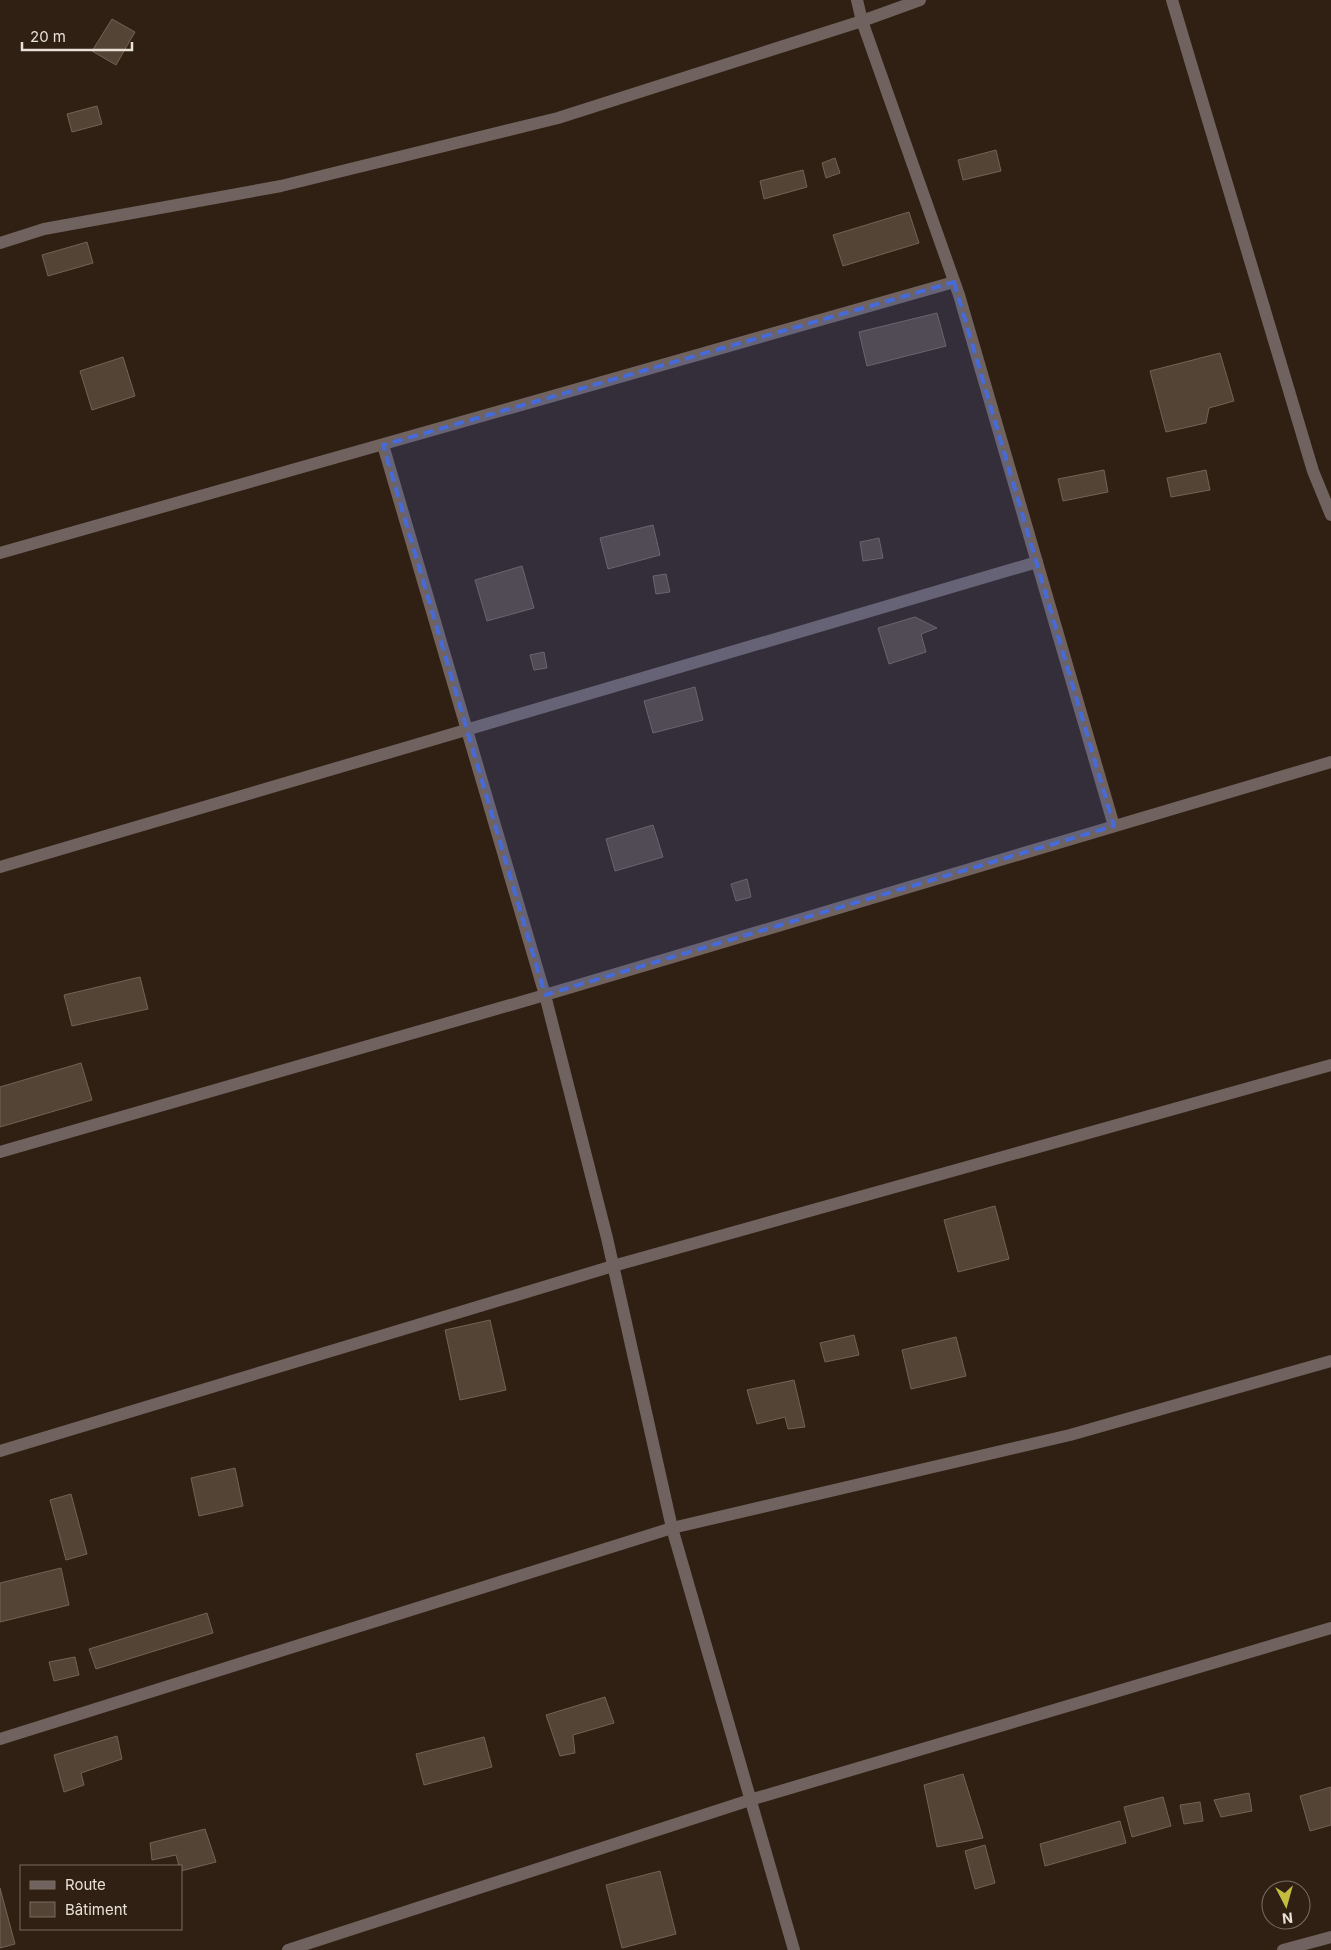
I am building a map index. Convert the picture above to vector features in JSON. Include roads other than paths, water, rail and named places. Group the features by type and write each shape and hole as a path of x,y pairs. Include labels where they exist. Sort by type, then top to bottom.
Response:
{"street":[{"path":"857,0 862,21 954,282 1114,826"},
{"path":"0,244 44,229 281,186 558,118 862,21 920,0"},
{"path":"1172,0 1313,471 1331,515"},
{"path":"0,553 954,282"},
{"path":"383,445 545,995 613,1266 672,1528 794,1950"},
{"path":"0,867 1037,562"},
{"path":"0,1152 545,995 1331,762"},
{"path":"0,1451 613,1266 1331,1065"},
{"path":"0,1739 672,1528 1070,1434 1331,1361"},
{"path":"288,1950 750,1800 1331,1628"},
{"path":"1284,1950 1331,1937"}]}
